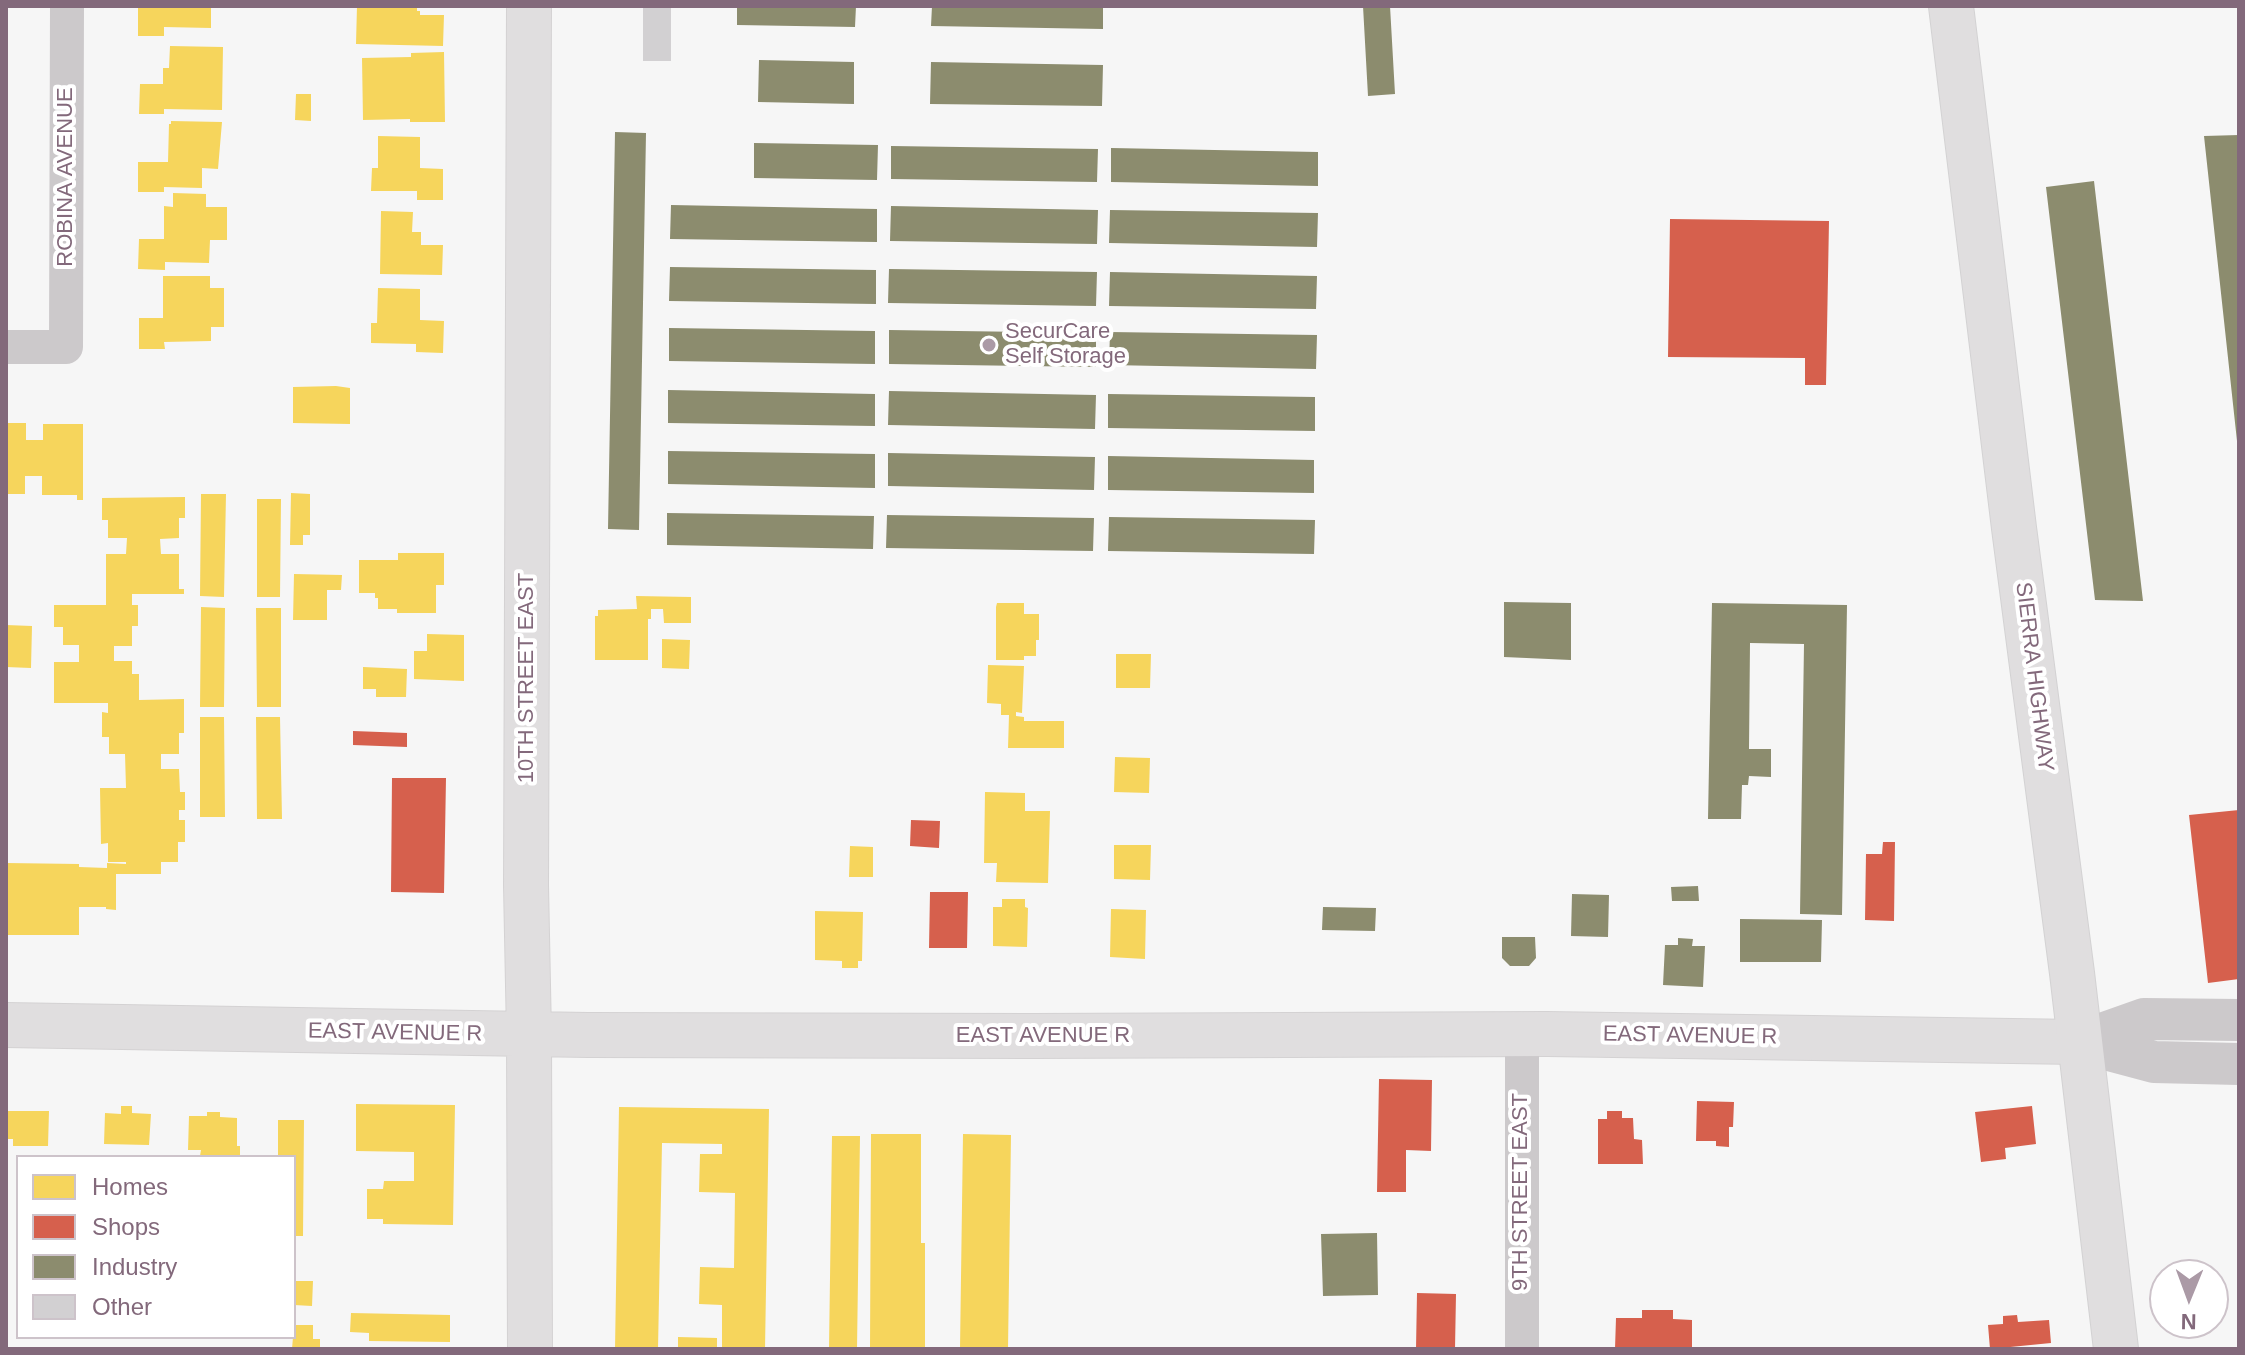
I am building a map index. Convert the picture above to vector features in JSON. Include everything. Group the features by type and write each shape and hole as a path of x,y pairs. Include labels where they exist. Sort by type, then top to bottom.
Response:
{"main road":[{"name":"10TH STREET EAST","path":"529,6 526,885 530,1349"},
{"name":"SIERRA HIGHWAY","path":"1951,6 2116,1349"},
{"name":"EAST AVENUE R","path":"6,1025 529,1035 1522,1034 2079,1042"}],"street":[{"name":"ROBINA AVENUE","path":"6,347 66,347 67,6"},
{"name":"EAST AVENUE R","path":"2079,1042 2144,1019 2239,1020"},
{"name":"9TH STREET EAST","path":"1522,1034 1522,1349"},
{"name":"EAST AVENUE R","path":"2079,1042 2154,1062 2239,1064"}],"building: Homes":[{"path":"138,6 211,6 211,28 164,27 164,36 138,36"},
{"path":"357,6 417,6 420,15 444,15 443,46 356,44"},
{"path":"170,46 223,47 222,110 164,109 164,114 139,114 140,84 163,84 163,68 169,68"},
{"path":"444,52 445,122 363,120 362,58 411,57 411,53"},
{"path":"296,94 311,94 311,121 295,120"},
{"path":"171,121 222,122 218,169 202,168 202,188 164,187 164,192 138,192 138,162 168,162"},
{"path":"378,136 420,137 420,168 443,169 443,200 417,200 417,191 371,191 372,168 378,168"},
{"path":"173,193 206,194 206,207 227,207 227,240 210,240 209,263 165,262 165,270 138,269 139,239 164,239 164,206 173,207"},
{"path":"381,211 413,212 412,232 421,232 421,245 443,245 442,275 380,274"},
{"path":"163,276 210,276 210,288 224,288 224,327 211,327 211,341 164,342 165,349 139,349 139,318 163,318"},
{"path":"378,288 420,289 420,320 444,321 443,353 416,352 416,344 371,343 371,323 377,323"},
{"path":"293,387 350,388 350,424 293,423"},
{"path":"6,423 26,423 26,440 43,440 43,424 83,424 83,500 77,500 77,495 42,495 42,476 25,476 25,494 6,494"},
{"path":"291,493 310,494 310,535 303,535 303,545 290,545"},
{"path":"201,494 226,494 224,597 200,596"},
{"path":"185,497 185,518 179,518 179,538 160,539 161,554 179,554 179,589 184,589 184,594 132,594 132,605 138,605 138,626 132,626 132,646 114,646 114,661 132,661 132,674 139,674 139,700 184,699 184,733 179,733 179,754 161,754 161,769 179,769 180,792 185,792 185,810 179,810 179,820 185,820 185,842 178,842 178,862 161,862 161,874 116,874 116,910 79,907 79,935 6,935 6,863 79,864 79,867 107,868 107,863 126,864 108,862 108,843 101,844 100,788 126,788 125,754 109,754 109,737 102,737 102,712 108,713 108,703 54,703 54,662 79,662 79,645 63,645 63,627 54,627 54,605 106,605 106,554 126,554 127,538 108,538 108,520 102,520 102,498"},
{"path":"257,499 281,499 280,597 257,597"},
{"path":"398,553 444,553 444,585 436,585 436,613 397,613 397,609 378,609 375,593 359,593 359,560 398,560"},
{"path":"294,574 342,575 341,590 327,590 327,620 293,620"},
{"path":"636,596 691,597 691,623 664,623 663,609 651,609 651,619 648,619 648,660 595,660 595,616 598,616 598,610 637,609"},
{"path":"997,603 1024,603 1024,614 1039,614 1036,656 1024,656 1024,660 996,660"},
{"path":"201,607 225,608 224,707 200,707"},
{"path":"256,608 281,608 281,707 257,707"},
{"path":"6,625 32,626 31,668 6,667"},
{"path":"427,634 464,635 464,681 414,679 414,651 427,651"},
{"path":"662,639 690,640 689,669 662,668"},
{"path":"1116,654 1151,654 1150,688 1116,688"},
{"path":"988,665 1024,666 1022,713 1016,712 1016,716 1024,717 1024,721 1064,721 1064,748 1008,748 1009,715 1001,715 1001,704 987,703"},
{"path":"363,667 407,669 406,697 376,697 376,689 363,689"},
{"path":"200,717 224,717 225,817 200,817"},
{"path":"256,717 280,717 282,819 257,819"},
{"path":"1115,757 1150,758 1149,793 1114,792"},
{"path":"985,792 1025,793 1025,811 1050,811 1048,883 996,882 997,863 984,863"},
{"path":"1114,845 1151,845 1150,880 1114,879"},
{"path":"850,846 873,847 873,877 849,877"},
{"path":"1002,899 1025,899 1025,907 1028,908 1027,947 993,946 993,907 1002,907"},
{"path":"1111,909 1146,910 1145,959 1110,957"},
{"path":"815,911 863,912 862,961 858,961 858,968 842,968 842,961 815,960"},
{"path":"356,1104 455,1105 453,1225 383,1224 383,1219 367,1219 367,1189 383,1189 384,1181 414,1181 414,1152 356,1151"},
{"path":"121,1106 132,1106 132,1113 151,1114 149,1145 104,1144 105,1113 121,1114"},
{"path":"619,1107 769,1109 765,1349 722,1349 722,1305 699,1304 700,1267 734,1268 735,1193 699,1192 700,1154 722,1154 722,1144 662,1143 658,1349 615,1349"},
{"path":"6,1111 49,1111 48,1146 13,1146 13,1139 6,1139"},
{"path":"207,1112 220,1112 220,1117 237,1118 240,1155 200,1155 201,1150 188,1150 189,1116 207,1116"},
{"path":"278,1120 304,1120 303,1236 296,1236 296,1155 278,1155"},
{"path":"871,1134 921,1134 925,1349 870,1349"},
{"path":"963,1134 1011,1135 1008,1349 960,1349"},
{"path":"832,1136 860,1136 857,1349 829,1349"},
{"path":"296,1281 313,1281 312,1306 296,1305"},
{"path":"351,1313 450,1315 450,1342 369,1341 369,1333 350,1332"},
{"path":"296,1325 313,1325 313,1339 320,1339 320,1349 292,1349"},
{"path":"678,1337 717,1338 717,1349 678,1349"}],"building: Shops":[{"path":"1670,219 1829,221 1826,385 1805,385 1805,358 1668,357"},
{"path":"353,731 407,733 407,747 353,745"},
{"path":"392,778 446,778 444,893 391,892"},
{"path":"2239,810 2239,979 2208,983 2189,815"},
{"path":"911,820 940,821 939,848 910,846"},
{"path":"1883,842 1895,842 1894,921 1865,920 1866,854 1882,854"},
{"path":"930,892 968,892 967,948 929,948"},
{"path":"1379,1079 1432,1080 1431,1151 1406,1150 1406,1192 1377,1192"},
{"path":"1697,1101 1734,1102 1729,1147 1716,1146 1716,1141 1696,1141"},
{"path":"2032,1106 2036,1144 2005,1148 2006,1159 1981,1162 1975,1112"},
{"path":"1607,1111 1622,1111 1622,1118 1633,1118 1634,1139 1642,1140 1643,1164 1598,1164 1598,1119 1607,1119"},
{"path":"1417,1293 1456,1294 1455,1349 1416,1349"},
{"path":"1642,1310 1673,1310 1673,1319 1692,1320 1692,1349 1615,1349 1616,1318 1642,1318"},
{"path":"2017,1315 2018,1322 2049,1320 2051,1343 1990,1349 1988,1325 2003,1324 2003,1316"}],"building: Industry":[{"path":"737,6 856,6 855,27 737,25"},
{"path":"932,6 1103,6 1103,29 931,26"},
{"path":"1363,6 1390,6 1395,94 1368,96"},
{"path":"759,60 854,62 854,104 758,102"},
{"path":"931,62 1103,65 1102,106 930,104"},
{"path":"615,132 646,133 639,530 608,529"},
{"path":"2239,135 2239,441 2237,441 2204,136"},
{"path":"754,143 878,145 877,180 754,178"},
{"path":"891,146 1098,149 1097,182 891,179"},
{"path":"1111,148 1318,152 1318,186 1111,182"},
{"path":"2094,181 2143,601 2095,600 2046,187"},
{"path":"671,205 877,209 877,242 670,239"},
{"path":"891,206 1098,210 1097,244 890,241"},
{"path":"1110,210 1318,213 1317,247 1109,243"},
{"path":"670,267 876,270 876,304 669,301"},
{"path":"889,269 1097,272 1096,306 888,303"},
{"path":"1110,272 1317,276 1316,309 1109,306"},
{"path":"669,328 875,331 875,364 669,361"},
{"path":"889,330 1096,333 1096,367 889,364"},
{"path":"1110,332 1317,335 1316,369 1109,365"},
{"path":"668,390 875,394 875,426 668,423"},
{"path":"889,391 1096,395 1095,429 888,425"},
{"path":"1108,394 1315,397 1315,431 1108,428"},
{"path":"668,451 875,454 875,488 668,484"},
{"path":"888,453 1095,457 1094,490 888,486"},
{"path":"1108,456 1314,460 1314,493 1108,490"},
{"path":"667,513 874,516 873,549 667,545"},
{"path":"887,515 1094,518 1093,551 886,548"},
{"path":"1109,517 1315,520 1314,554 1108,551"},
{"path":"1504,602 1571,603 1571,660 1504,657"},
{"path":"1712,603 1847,605 1842,915 1800,914 1804,644 1750,643 1749,749 1771,749 1771,777 1749,776 1748,785 1742,785 1741,819 1708,819"},
{"path":"1698,886 1699,901 1672,901 1671,887"},
{"path":"1572,894 1609,895 1608,937 1571,936"},
{"path":"1323,907 1376,908 1375,931 1322,930"},
{"path":"1740,919 1822,920 1821,962 1740,962"},
{"path":"1502,937 1535,937 1536,958 1529,966 1510,966 1502,958"},
{"path":"1678,938 1693,939 1692,946 1705,946 1703,987 1663,985 1665,945 1678,945"},
{"path":"1377,1233 1378,1295 1323,1296 1321,1234"}],"building: Other":[{"path":"643,6 671,6 671,61 643,61"}],"place":[{"name":"SecurCare Self Storage","path":"989,345"}]}
